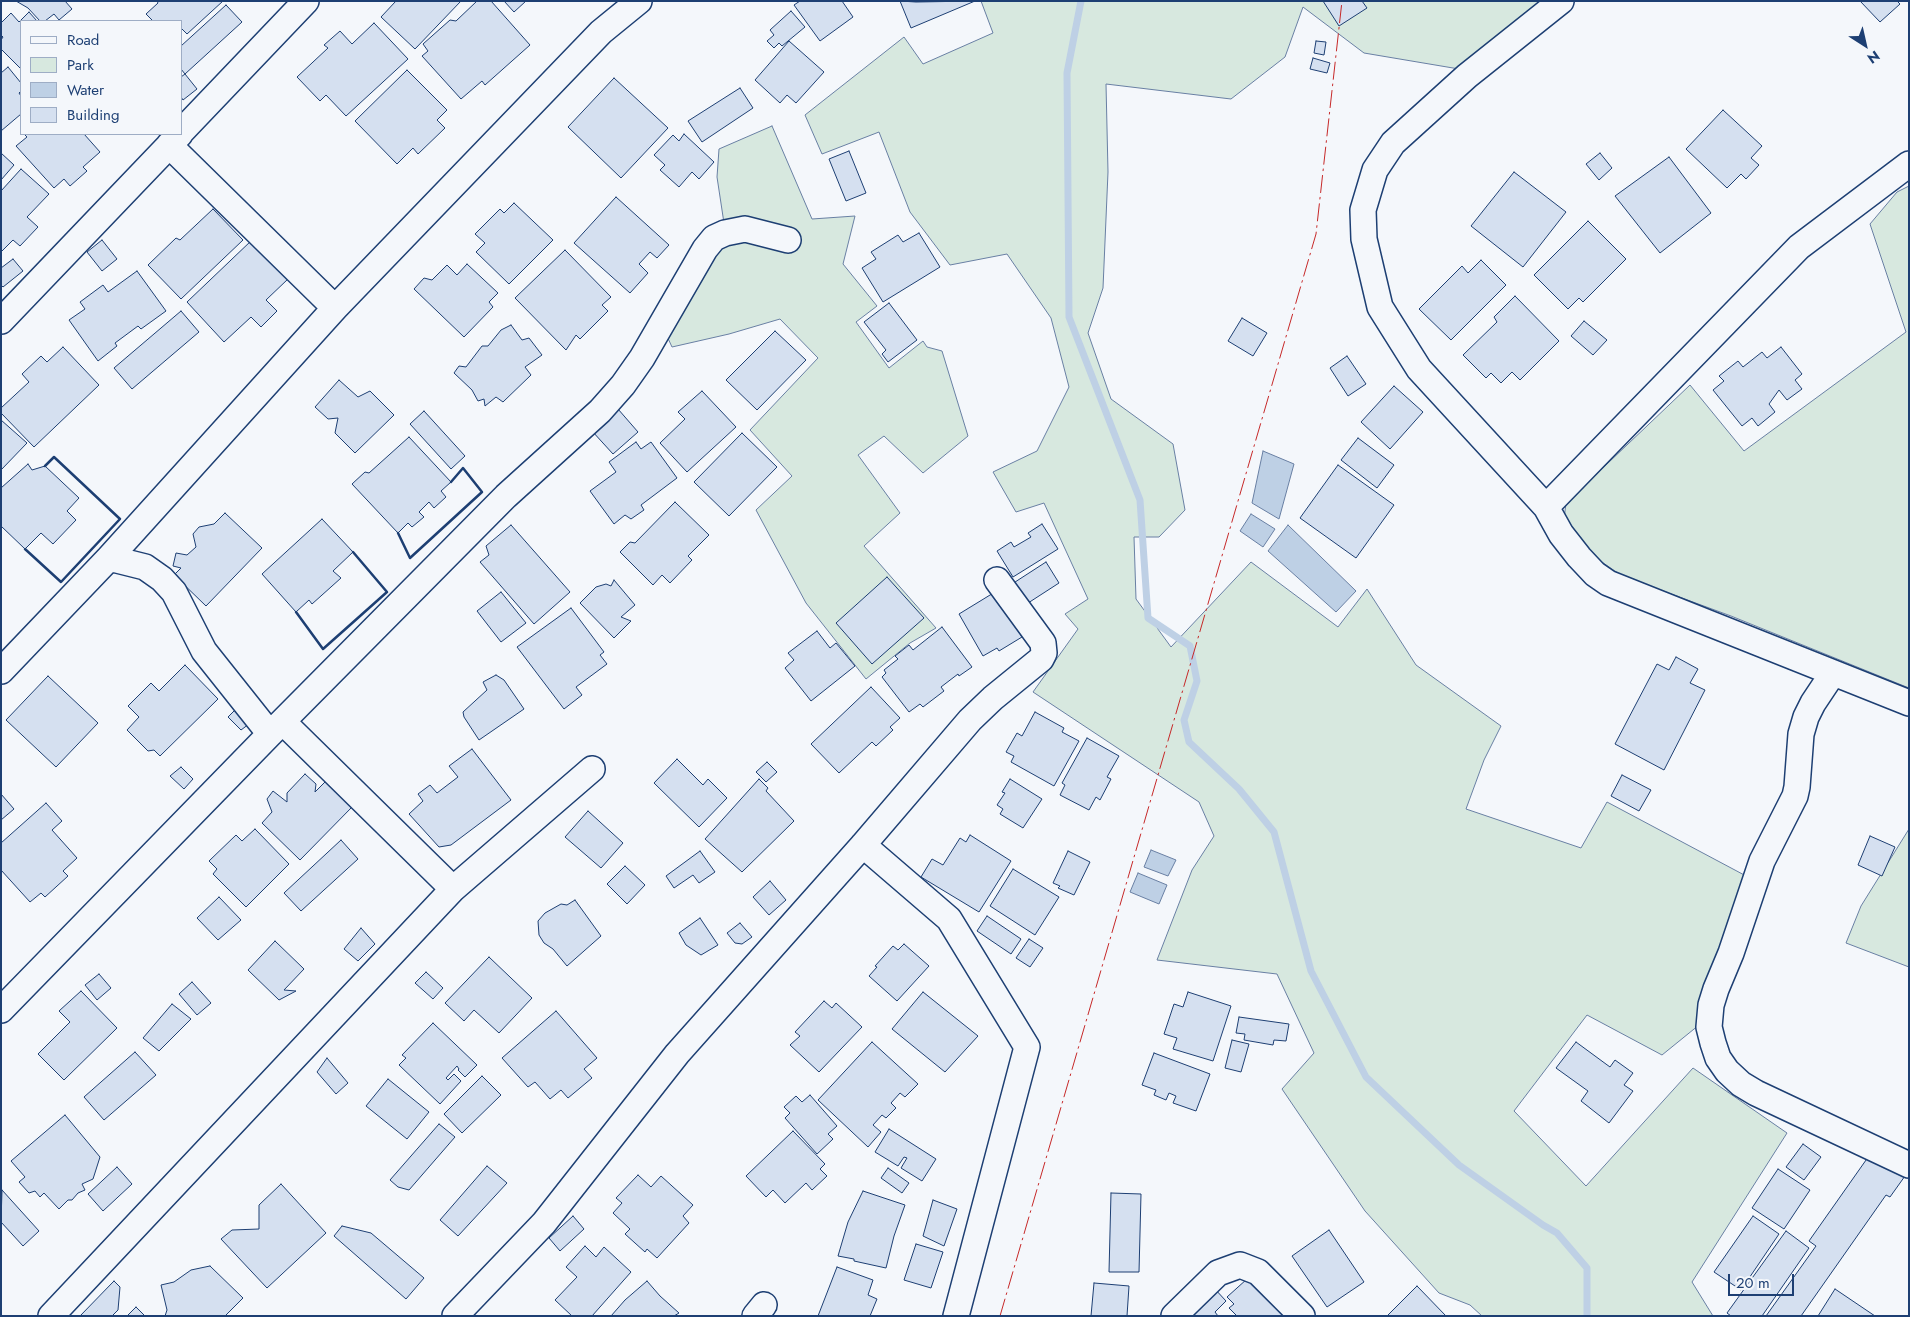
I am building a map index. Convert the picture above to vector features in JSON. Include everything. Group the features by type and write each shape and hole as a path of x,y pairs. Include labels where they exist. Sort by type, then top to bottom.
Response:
{"street":[{"path":"182,132 306,1"},
{"path":"1,672 109,558 335,308 601,32 639,1"},
{"path":"1561,1 1468,76 1393,143 1374,170 1363,210 1364,239 1380,307 1396,336 1419,369 1546,507 1561,534 1595,574 1608,583 1909,703"},
{"path":"1,321 177,137 335,308"},
{"path":"1546,507 1799,246 1909,164"},
{"path":"1,1010 506,496 600,411 623,385 642,358 705,249 714,238 725,233 745,229 788,240"},
{"path":"109,558 145,568 162,579 174,592 204,651 277,728 453,889"},
{"path":"455,1316 544,1223 677,1054 863,845 970,720 993,698 1041,660 1044,653 1043,643 997,580"},
{"path":"1833,673 1806,717 1801,734 1797,787 1762,861 1731,953 1716,989 1711,1005 1709,1027 1712,1043 1718,1058 1727,1071 1741,1084 1756,1093 1909,1165"},
{"path":"51,1316 453,889 592,769"},
{"path":"863,845 949,919 1027,1047 956,1316"},
{"path":"1174,1316 1218,1273 1240,1265 1258,1272 1302,1316"}],"green space":[{"path":"981,1 1540,1 1459,69 1364,53 1303,7 1285,57 1231,99 1106,84 1108,172 1103,288 1088,333 1111,399 1173,444 1185,510 1159,537 1134,537 1136,599 1171,647 1251,562 1338,627 1367,589 1416,665 1501,726 1484,760 1466,809 1581,848 1607,802 1748,877 1699,1025 1662,1055 1587,1015 1514,1111 1586,1186 1693,1068 1787,1133 1692,1282 1713,1316 1482,1316 1470,1305 1439,1293 1365,1211 1282,1089 1314,1053 1277,974 1157,960 1192,870 1214,836 1199,802 1033,692 1078,629 1065,614 1088,599 1044,503 1016,512 993,472 1037,451 1069,387 1051,318 1007,254 950,265 910,212 879,132 822,154 805,115 904,37 923,64 993,33"},
{"path":"772,126 812,219 855,216 843,264 877,306 856,322 889,368 923,341 927,347 942,351 968,436 923,473 884,436 858,455 900,513 864,546 936,628 910,643 866,679 806,603 756,510 792,476 750,430 818,358 780,319 729,334 672,347 666,334 705,266 727,243 717,177 719,149"},
{"path":"1909,186 1909,688 1731,616 1622,576 1586,551 1564,519 1566,503 1690,385 1744,451 1906,332 1870,224 1897,192"},
{"path":"1909,829 1909,967 1846,943 1861,906"}],"water":[{"path":"1263,451 1294,464 1279,519 1252,503"},
{"path":"1251,514 1275,529 1263,547 1240,531"},
{"path":"1288,525 1356,591 1336,612 1268,551"},
{"path":"1151,850 1176,860 1168,876 1144,867"},
{"path":"1138,873 1167,885 1159,904 1130,892"}],"building":[{"path":"16,1 65,1 72,9 59,20 54,14 46,20 39,20 28,8"},
{"path":"157,1 223,1 187,34 182,29 182,20 152,20 146,14 158,3"},
{"path":"396,1 461,1 415,49 381,17"},
{"path":"477,1 491,1 530,45 485,85 482,81 461,99 422,56 428,51 423,44 450,20 456,21"},
{"path":"504,1 526,1 514,12"},
{"path":"800,1 842,1 853,17 820,41 794,5"},
{"path":"900,1 916,2 975,1 911,28"},
{"path":"1323,1 1362,1 1367,8 1339,26"},
{"path":"1860,1 1897,1 1900,4 1880,22"},
{"path":"226,5 242,22 185,74 182,70 182,45"},
{"path":"791,11 805,27 782,46 779,43 774,48 767,41 774,35 770,30"},
{"path":"29,12 36,20 21,20"},
{"path":"11,13 19,22 20,68 1,49 3,37 1,35 1,23"},
{"path":"374,23 408,59 346,116 326,95 320,101 297,77 328,48 324,45 340,31 352,44"},
{"path":"789,41 824,72 796,103 787,95 780,103 755,80"},
{"path":"1316,41 1326,42 1324,55 1314,53"},
{"path":"1313,58 1330,63 1327,73 1310,69"},
{"path":"8,67 20,82 20,115 1,131 1,73"},
{"path":"407,70 447,110 437,120 445,128 418,154 413,148 397,164 355,121"},
{"path":"185,74 197,89 183,100 182,98 182,76"},
{"path":"614,78 668,128 621,178 568,127"},
{"path":"740,88 753,108 702,142 688,121"},
{"path":"1723,110 1762,146 1751,158 1759,165 1746,179 1741,174 1727,188 1686,149"},
{"path":"684,134 714,162 699,179 692,172 679,187 660,170 665,165 654,155 673,135 679,141"},
{"path":"25,135 85,135 100,152 83,167 87,171 70,186 64,179 54,188 16,146 27,137"},
{"path":"849,151 866,193 846,201 829,159"},
{"path":"1,153 14,165 1,180"},
{"path":"1600,153 1612,168 1599,180 1586,164"},
{"path":"1669,157 1711,213 1660,253 1615,196"},
{"path":"21,169 49,194 27,217 38,227 20,246 13,240 1,252 1,191"},
{"path":"1514,172 1566,212 1523,267 1471,226"},
{"path":"616,197 669,245 657,258 650,252 639,264 648,273 630,293 574,243"},
{"path":"514,203 553,240 509,284 476,252 485,243 475,234 500,209 504,213"},
{"path":"213,209 243,240 181,299 148,265 176,238 180,240"},
{"path":"1588,221 1626,259 1583,302 1579,298 1568,309 1534,275"},
{"path":"919,233 940,267 883,302 862,268 876,259 871,252 898,235 903,242"},
{"path":"102,240 117,259 102,271 87,252"},
{"path":"252,240 288,279 266,300 277,311 261,327 251,317 224,342 187,302"},
{"path":"565,250 611,297 602,305 608,311 580,339 576,335 566,350 515,298"},
{"path":"13,259 23,271 3,287 1,285 1,268"},
{"path":"1481,260 1506,285 1451,340 1419,309 1462,266 1468,273"},
{"path":"467,264 498,293 489,302 493,307 464,337 414,289 424,278 432,280 447,265 457,275"},
{"path":"137,271 166,311 141,329 138,326 115,343 117,346 98,361 69,320 85,309 80,302 103,285 108,292"},
{"path":"1515,296 1559,341 1520,380 1512,372 1501,383 1491,373 1486,378 1463,355 1497,322 1494,317"},
{"path":"889,303 917,340 888,362 882,354 886,350 864,322"},
{"path":"181,311 199,332 132,389 114,368"},
{"path":"1242,318 1267,333 1253,356 1228,341"},
{"path":"1584,321 1607,340 1593,355 1571,336"},
{"path":"511,325 522,340 529,338 542,355 525,367 531,375 503,402 496,397 485,406 484,399 478,401 472,390 454,373 459,366 466,367 482,346 488,346 501,330"},
{"path":"775,331 806,360 757,410 726,380"},
{"path":"63,347 99,385 34,447 1,413 1,408 29,382 22,374 41,356 47,362"},
{"path":"1781,347 1802,374 1795,380 1802,389 1787,400 1779,390 1769,404 1775,412 1758,426 1752,418 1742,426 1713,390 1724,381 1719,376 1738,361 1743,367 1762,352 1767,358"},
{"path":"1347,356 1366,384 1348,396 1330,368"},
{"path":"339,380 358,397 370,391 394,415 355,453 335,433 338,418 328,419 315,407"},
{"path":"1394,386 1423,412 1390,449 1361,422"},
{"path":"702,391 736,427 687,472 660,443 685,419 678,412"},
{"path":"618,409 638,432 613,454 592,431"},
{"path":"424,411 465,456 451,469 410,424"},
{"path":"1,420 27,443 1,470"},
{"path":"742,433 777,467 729,516 694,482"},
{"path":"409,437 451,482 441,491 446,497 434,508 429,502 419,512 424,517 412,527 408,523 398,533 352,484 365,472 369,473"},
{"path":"1358,438 1394,465 1377,488 1341,460"},
{"path":"636,442 641,449 651,442 677,478 641,505 644,510 631,519 625,515 614,524 590,491 616,472 609,462"},
{"path":"28,464 32,470 45,466 79,498 67,511 76,520 53,544 41,533 25,549 1,526 1,488"},
{"path":"1338,465 1394,505 1356,558 1300,518"},
{"path":"675,502 709,535 688,556 692,560 670,583 662,575 653,585 620,552 630,542 635,543"},
{"path":"225,513 262,548 206,606 174,575 181,568 173,566 176,553 187,555 196,547 193,534 199,527 214,524"},
{"path":"322,519 353,552 333,571 341,578 312,604 309,600 296,612 262,574"},
{"path":"1042,524 1058,549 1013,577 997,551 1011,542 1014,547 1031,537 1028,533"},
{"path":"511,525 570,592 534,624 480,562 489,555 486,546"},
{"path":"1046,562 1059,583 1025,605 1012,584"},
{"path":"887,577 924,618 872,664 836,623"},
{"path":"614,580 635,605 621,617 631,621 614,638 580,603 596,587 606,584 611,586"},
{"path":"501,592 526,623 501,642 477,611"},
{"path":"995,592 1022,637 999,651 997,648 983,656 959,614"},
{"path":"571,608 604,652 600,655 607,664 576,687 582,695 564,709 517,647"},
{"path":"942,627 972,667 959,676 958,674 941,687 944,691 923,707 920,704 909,712 882,677 886,673 884,670 898,659 895,656 909,645 913,650"},
{"path":"817,631 830,648 836,643 855,666 811,701 785,668 794,660 788,653"},
{"path":"1676,657 1698,669 1690,683 1705,690 1664,770 1615,744 1657,664 1669,670"},
{"path":"185,665 218,699 160,756 154,750 148,751 127,730 139,717 128,706 151,683 159,691"},
{"path":"496,675 504,680 524,709 479,740 464,717 463,712 487,690 483,682"},
{"path":"48,676 98,723 56,767 6,720"},
{"path":"871,687 900,718 890,727 893,730 876,746 872,742 839,773 811,744"},
{"path":"239,706 253,721 241,730 228,717"},
{"path":"1035,712 1064,728 1062,732 1079,741 1054,786 1011,762 1014,756 1006,752 1017,733 1022,736"},
{"path":"1087,738 1119,756 1107,777 1111,779 1100,800 1096,797 1089,810 1060,795 1065,785 1062,783"},
{"path":"472,749 511,800 451,845 439,847 409,814 423,801 418,794 430,785 437,793 458,777 449,766"},
{"path":"677,759 703,785 708,779 727,798 699,827 654,783"},
{"path":"767,762 777,772 766,782 756,772"},
{"path":"181,767 193,779 184,789 170,776"},
{"path":"305,774 316,784 315,792 327,780 353,806 300,860 262,823 272,812 267,799 273,791 287,802 287,793"},
{"path":"1622,775 1651,790 1639,811 1611,796"},
{"path":"759,779 768,788 766,791 794,821 742,872 705,839"},
{"path":"1010,779 1042,799 1023,828 1000,814 1003,809 997,805 1005,793 1002,792"},
{"path":"1,794 14,809 1,820"},
{"path":"46,803 62,821 52,830 77,858 63,871 68,876 45,897 41,893 30,902 1,870 1,843"},
{"path":"588,811 623,843 601,868 565,837"},
{"path":"255,829 289,864 246,907 213,874 217,869 209,861 236,835 242,841"},
{"path":"970,835 1011,861 979,912 921,877 932,859 943,865 960,838 966,842"},
{"path":"1870,836 1895,847 1882,876 1858,865"},
{"path":"341,840 358,859 301,911 284,893"},
{"path":"700,851 715,872 699,883 693,875 674,888 666,876"},
{"path":"1068,851 1090,862 1074,895 1058,888 1060,886 1053,883"},
{"path":"625,866 645,885 627,904 607,884"},
{"path":"1013,869 1059,897 1035,935 990,906"},
{"path":"770,881 786,900 769,915 753,897"},
{"path":"219,897 241,920 218,940 197,918"},
{"path":"575,900 601,936 567,966 553,949 544,943 539,935 538,921 545,913 561,904 567,905"},
{"path":"987,916 1021,939 1011,954 977,931"},
{"path":"700,918 718,945 701,955 686,945 679,933"},
{"path":"740,923 752,937 742,944 735,943 727,933"},
{"path":"361,928 375,944 358,961 344,949"},
{"path":"1029,939 1043,948 1030,967 1016,958"},
{"path":"275,941 304,969 284,990 296,991 279,1000 248,970"},
{"path":"904,944 929,966 897,1001 869,976 877,967 875,966 893,946 898,950"},
{"path":"489,957 532,998 499,1033 474,1010 464,1021 445,1003"},
{"path":"426,972 443,988 433,999 415,983"},
{"path":"99,974 111,988 97,1000 85,985"},
{"path":"192,982 211,1003 197,1015 179,994"},
{"path":"81,991 117,1028 64,1080 38,1054 70,1022 59,1011"},
{"path":"923,992 978,1036 945,1072 892,1029"},
{"path":"1188,992 1231,1006 1213,1061 1173,1049 1177,1038 1164,1034 1174,1004 1183,1007"},
{"path":"824,1001 832,1008 836,1003 862,1027 819,1072 790,1045 800,1036 795,1032"},
{"path":"172,1004 191,1019 159,1051 143,1038"},
{"path":"556,1011 597,1058 584,1069 592,1078 568,1098 561,1090 550,1099 535,1082 528,1087 502,1058"},
{"path":"1239,1017 1289,1024 1286,1041 1274,1040 1273,1045 1244,1040 1245,1034 1236,1033"},
{"path":"433,1023 477,1065 465,1077 458,1070 457,1066 446,1078 448,1080 454,1074 461,1081 440,1104 399,1065 406,1058 402,1055"},
{"path":"1232,1040 1249,1044 1241,1072 1225,1068"},
{"path":"872,1042 918,1084 905,1097 900,1093 891,1103 896,1108 886,1118 882,1115 873,1125 881,1132 868,1147 818,1100"},
{"path":"1576,1042 1610,1067 1615,1060 1633,1073 1624,1085 1633,1091 1609,1123 1581,1101 1588,1091 1556,1068"},
{"path":"135,1052 156,1075 104,1120 84,1097"},
{"path":"1154,1053 1210,1074 1196,1111 1173,1103 1176,1096 1169,1093 1166,1100 1154,1095 1156,1090 1142,1085"},
{"path":"327,1058 348,1083 336,1094 317,1072"},
{"path":"482,1076 501,1095 462,1133 444,1114"},
{"path":"388,1079 429,1112 407,1139 366,1106"},
{"path":"810,1095 837,1126 828,1134 833,1139 817,1154 785,1118 790,1113 784,1107 796,1096 802,1102"},
{"path":"65,1115 100,1157 93,1179 82,1184 85,1190 78,1193 72,1200 68,1200 59,1209 44,1193 40,1197 35,1191 29,1193 19,1182 25,1177 11,1161"},
{"path":"439,1124 455,1137 409,1190 398,1187 390,1180"},
{"path":"889,1129 936,1159 922,1181 901,1168 907,1158 904,1157 898,1166 875,1152"},
{"path":"793,1131 825,1164 820,1169 827,1176 812,1190 806,1183 785,1203 773,1190 766,1197 746,1176"},
{"path":"1803,1144 1821,1157 1804,1180 1786,1167"},
{"path":"1871,1153 1905,1176 1890,1197 1886,1195 1801,1316 1766,1316 1816,1246 1809,1241"},
{"path":"487,1166 507,1183 458,1236 440,1220"},
{"path":"117,1167 132,1184 103,1211 88,1194"},
{"path":"888,1168 909,1183 902,1193 881,1178"},
{"path":"1778,1169 1810,1190 1784,1229 1752,1208"},
{"path":"638,1175 651,1187 661,1176 693,1205 683,1216 689,1223 657,1258 647,1249 645,1252 625,1234 630,1229 613,1213 622,1203 616,1198"},
{"path":"281,1184 326,1233 267,1288 221,1239 232,1230 259,1229 259,1205"},
{"path":"2,1190 39,1231 23,1246 1,1222"},
{"path":"863,1191 905,1205 894,1236 886,1268 838,1256 848,1222"},
{"path":"1111,1193 1141,1194 1139,1272 1109,1272"},
{"path":"933,1200 957,1209 944,1246 923,1236"},
{"path":"573,1216 584,1229 560,1251 549,1238"},
{"path":"1753,1216 1779,1234 1741,1290 1714,1272"},
{"path":"342,1226 371,1233 424,1278 406,1299 334,1236"},
{"path":"1329,1230 1364,1282 1327,1307 1292,1256"},
{"path":"1786,1231 1809,1248 1762,1316 1731,1316 1727,1313"},
{"path":"916,1244 943,1252 931,1288 904,1280"},
{"path":"585,1246 596,1257 604,1247 631,1272 592,1316 572,1316 555,1300 577,1277 566,1267"},
{"path":"210,1266 243,1298 225,1316 165,1316 167,1310 161,1285 174,1282 191,1270"},
{"path":"837,1267 873,1280 868,1295 877,1299 870,1316 818,1316"},
{"path":"1247,1279 1283,1316 1237,1316 1229,1308 1234,1304 1227,1297"},
{"path":"114,1281 120,1287 118,1310 112,1316 80,1316"},
{"path":"647,1281 679,1313 674,1316 611,1316 625,1300"},
{"path":"1094,1283 1129,1286 1127,1316 1091,1316"},
{"path":"1417,1286 1446,1316 1387,1316"},
{"path":"1214,1288 1226,1301 1215,1312 1218,1316 1185,1316"},
{"path":"1835,1289 1875,1316 1818,1316"},
{"path":"136,1307 145,1316 127,1316"}],"waterway":[{"path":"1081,1 1067,73 1069,317 1140,500 1148,618 1190,646 1197,681 1184,720 1189,742 1239,789 1274,832 1311,971 1366,1077 1459,1165 1557,1233 1587,1268 1587,1316"}],"wall":[{"path":"25,549 61,582 120,519 54,457 45,466"},
{"path":"398,533 410,558 482,492 463,468 451,482"},
{"path":"296,612 323,649 387,592 353,552"}],"power":[{"path":"1000,1316 1316,234 1342,1"}]}
